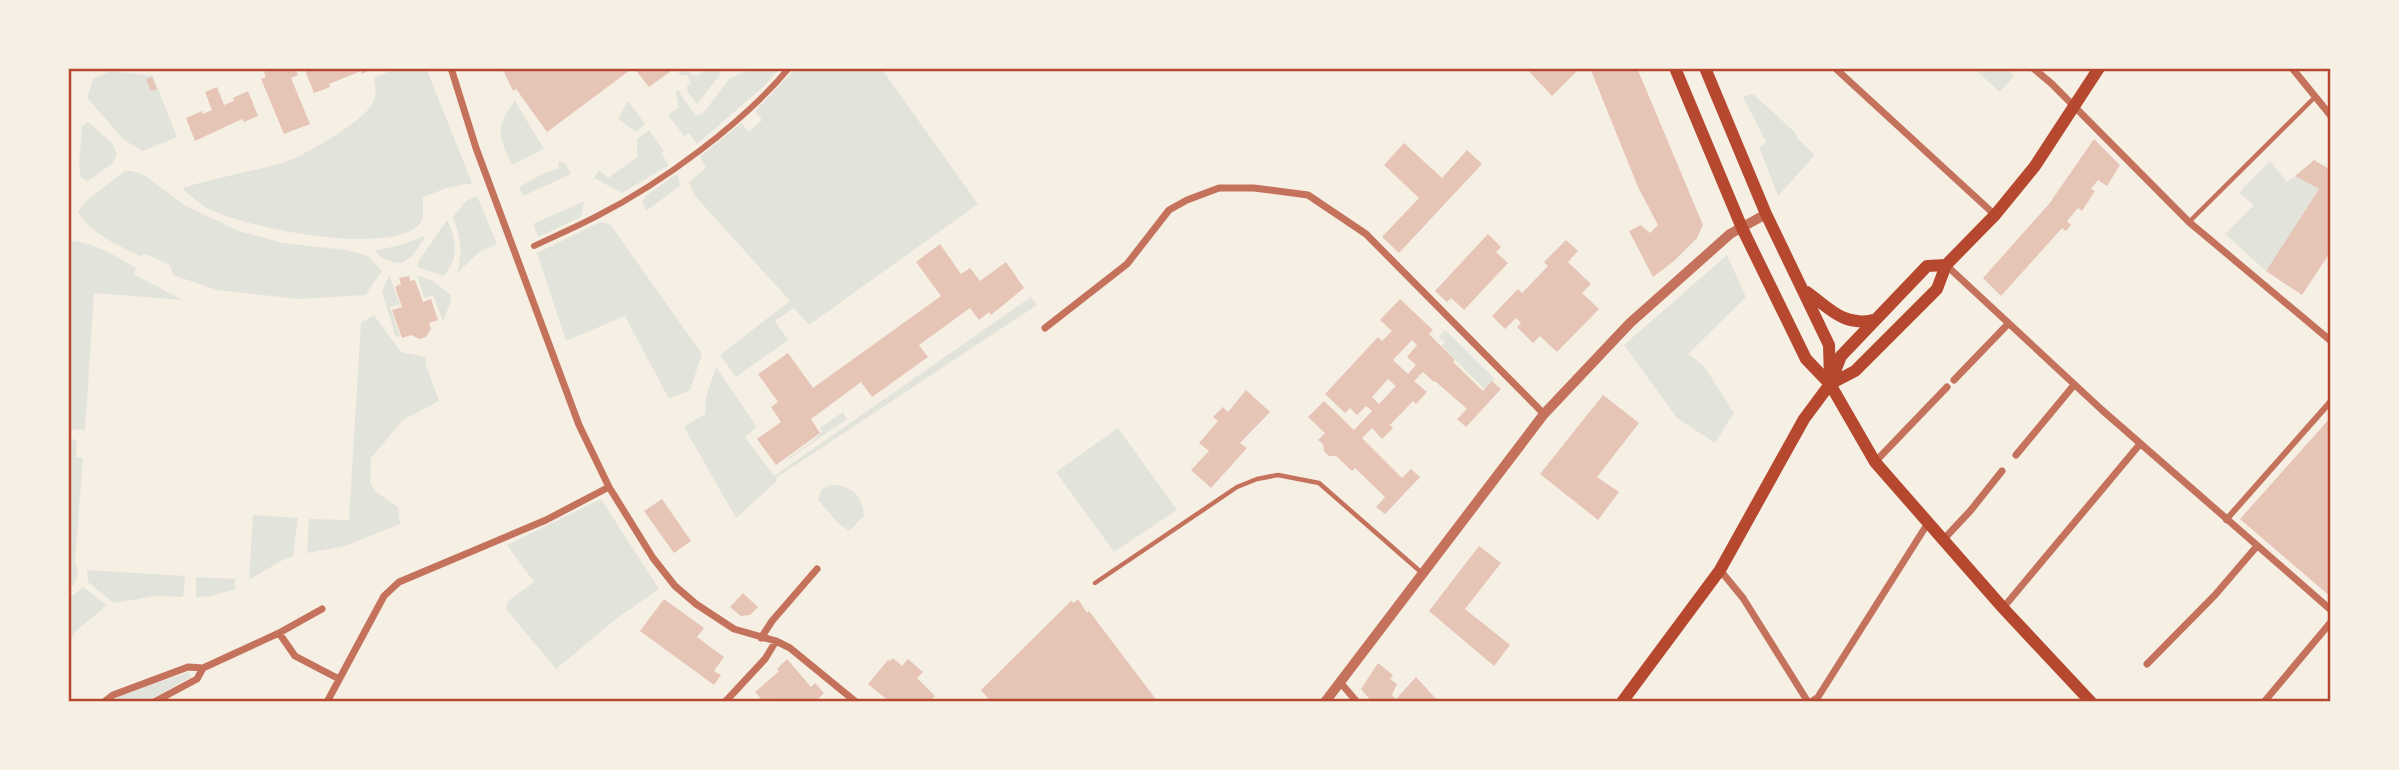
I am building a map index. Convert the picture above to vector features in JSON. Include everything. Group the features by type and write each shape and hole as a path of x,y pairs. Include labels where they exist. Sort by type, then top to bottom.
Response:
{"main road":[{"path":"1675,68 1742,228 1802,353 1830,384 1875,462 2003,608 2091,702"},
{"path":"1705,68 1766,214 1829,345 1830,384"},
{"path":"1830,384 1855,371 1937,289 1946,265 1995,215 2035,166 2099,68"},
{"path":"1622,702 1720,570 1804,419 1830,384 1841,356 1927,267 1946,265"},
{"path":"1804,290 1842,317 1858,323 1874,319"}],"street":[{"path":"451,68 476,148 579,425 609,487 653,558 676,586 696,604 734,629 776,641 811,663 856,702"},
{"path":"534,246 600,215 661,178 715,138 789,68"},
{"path":"1835,68 1995,215"},
{"path":"1843,75 1849,68"},
{"path":"2034,68 2189,222 2331,341"},
{"path":"2292,68 2331,116"},
{"path":"1045,328 1127,264 1169,210 1187,200 1219,188 1254,188 1308,195 1366,234 1544,414"},
{"path":"1325,702 1544,414 1630,323 1730,234 1766,214"},
{"path":"1946,265 2074,385 2331,610"},
{"path":"1954,380 2008,324"},
{"path":"2016,455 2074,385"},
{"path":"1875,462 1947,387"},
{"path":"2226,520 2331,401"},
{"path":"2003,608 2140,444"},
{"path":"1943,540 2002,471"},
{"path":"327,702 384,596 399,582 546,520 609,487"},
{"path":"1720,570 1744,598 1810,702 1818,697 1928,523"},
{"path":"2147,664 2215,595 2257,546"},
{"path":"761,638 772,621 817,569"},
{"path":"104,702 113,695 188,667 203,668 279,633 322,609"},
{"path":"2264,702 2331,622"},
{"path":"279,633 295,656 339,679"},
{"path":"725,702 765,659 776,641"},
{"path":"154,702 197,679 203,668"},
{"path":"1340,682 1357,702"}],"lane":[{"path":"2189,222 2314,98"},
{"path":"1096,583 1237,487 1257,479 1279,475 1320,483 1423,573"}],"shaded area":[{"path":"397,68 426,68 472,183 423,197 423,217 417,227 399,235 374,239 313,236 225,216 207,208 182,188 282,163 317,147 367,111 375,98 374,78"},
{"path":"710,68 721,68 719,76 697,104 688,93 687,85 691,84 687,75 677,75 684,70 696,76"},
{"path":"752,68 780,68 762,88 697,144 689,133 684,136 668,115 679,107 675,91 680,91 696,116 704,112 729,79"},
{"path":"796,68 881,68 978,204 809,325 794,308 775,321 788,340 736,377 720,355 790,301 695,196 689,182 706,168 700,157 741,123 749,132 762,120 755,111"},
{"path":"1973,68 2006,68 2014,76 2000,92"},
{"path":"110,71 153,76 177,137 143,151 124,140 87,98 93,79"},
{"path":"1753,94 1796,133 1797,138 1815,155 1778,196 1759,147 1766,142 1743,97"},
{"path":"515,101 544,149 512,165 502,140 501,126"},
{"path":"628,101 645,124 636,132 618,119"},
{"path":"88,122 112,143 117,154 112,164 88,181 81,178 79,164 82,126"},
{"path":"649,130 664,151 661,153 669,165 622,193 594,178 599,170 608,178 637,157 637,139"},
{"path":"2270,161 2287,182 2295,176 2319,189 2266,271 2225,234 2254,205 2240,194"},
{"path":"558,162 565,163 571,174 523,196 519,187 546,172 559,169"},
{"path":"125,171 146,176 184,205 239,231 283,243 346,250 368,256 382,271 365,295 298,299 217,290 173,275 170,265 146,254 140,256 105,238 82,219 78,211 86,201"},
{"path":"675,175 678,176 680,186 646,211 642,201"},
{"path":"477,196 497,244 479,252 456,274 460,245 453,217 466,201"},
{"path":"584,201 581,217 538,237 533,224"},
{"path":"447,220 453,234 455,250 452,264 443,276 418,267 418,262"},
{"path":"600,222 610,224 702,354 690,390 669,399 625,316 566,341 537,253"},
{"path":"424,236 413,255 402,263 387,260 375,251 404,244"},
{"path":"71,241 89,244 112,254 136,268 133,274 183,300 94,293 85,430 68,429"},
{"path":"1727,255 1746,297 1688,354 1704,366 1734,413 1715,443 1677,418 1624,345"},
{"path":"389,275 400,304 390,307 400,336 396,337 382,292"},
{"path":"417,275 433,281 451,295 443,322 433,295 424,298"},
{"path":"1031,297 1037,305 776,478 777,481 736,518 684,427 705,414 706,397 716,367 757,427 745,437 774,476"},
{"path":"374,315 401,352 426,357 426,365 439,401 403,420 371,458 370,483 376,492 398,507 400,524 345,546 307,553 309,519 349,520 361,323"},
{"path":"1445,330 1495,379 1484,389 1442,346 1445,342 1439,337"},
{"path":"843,412 847,419 788,458 813,441 822,431 820,428"},
{"path":"1118,428 1177,510 1114,552 1056,472"},
{"path":"68,439 77,441 76,457 83,458 75,561 77,577 68,590"},
{"path":"830,485 849,489 861,502 864,516 849,531 838,523 818,500 821,490"},
{"path":"601,499 659,589 616,619 556,669 506,609 508,601 534,582 507,545"},
{"path":"253,515 298,518 293,556 249,580"},
{"path":"87,570 185,576 183,597 155,596 114,603 88,582"},
{"path":"196,577 235,579 235,589 212,596 196,597"},
{"path":"83,587 107,605 76,631 68,645 68,599"},
{"path":"189,672 191,677 146,702 112,701 120,695"}],"building":[{"path":"273,68 295,68 298,75 291,78 310,124 284,134 261,79 266,77 264,72"},
{"path":"304,68 374,68 329,84 330,87 314,93"},
{"path":"502,68 633,68 547,132 516,89 513,91"},
{"path":"634,68 675,68 649,87"},
{"path":"1526,68 1580,68 1552,96"},
{"path":"1590,68 1637,68 1703,225 1697,238 1653,277 1629,231 1641,225 1650,233 1658,225 1638,187"},
{"path":"152,77 157,89 151,91 146,79"},
{"path":"217,87 224,105 248,91 258,116 244,122 242,119 195,141 186,118 212,110 205,92"},
{"path":"2094,139 2120,165 2107,186 2098,180 2091,189 2095,191 2082,211 2078,208 2067,221 2071,225 2066,231 2062,228 2001,296 1983,278 2049,204"},
{"path":"1404,143 1442,178 1467,150 1482,164 1399,253 1382,237 1419,198 1384,165"},
{"path":"2314,160 2331,170 2331,251 2302,295 2266,271 2319,189 2295,176"},
{"path":"1488,234 1501,247 1496,252 1508,263 1464,310 1451,298 1447,302 1435,291"},
{"path":"1566,240 1578,251 1568,262 1591,284 1582,293 1599,309 1557,352 1540,336 1533,343 1517,327 1521,323 1516,318 1505,329 1492,316 1518,289 1522,293 1548,266 1544,262"},
{"path":"940,244 961,274 970,268 980,281 1006,262 1024,288 991,315 989,312 979,320 970,308 919,345 928,357 872,397 861,382 811,419 820,433 776,465 757,439 781,422 771,407 778,402 758,374 788,353 813,388 941,296 916,262"},
{"path":"409,276 410,281 415,280 423,302 431,299 438,320 429,323 431,329 426,337 420,339 411,335 402,338 392,310 402,307 395,287 401,284 399,278"},
{"path":"1400,299 1433,330 1429,334 1483,391 1492,381 1501,389 1466,427 1457,419 1467,409 1423,372 1414,381 1427,392 1416,404 1413,401 1390,425 1393,428 1382,439 1372,428 1362,438 1402,478 1411,469 1420,477 1385,514 1376,507 1385,497 1355,468 1352,471 1336,456 1329,456 1324,451 1323,444 1318,440 1325,433 1308,417 1324,401 1354,430 1372,411 1366,406 1357,415 1350,408 1345,413 1325,394 1378,337 1382,341 1392,331 1380,320","holes":["1412,340 1417,345 1407,357 1416,365 1408,374 1393,360","1388,379 1396,386 1379,404 1372,397"]},
{"path":"1246,390 1270,412 1240,443 1247,448 1211,488 1191,470 1209,451 1199,443 1218,421 1213,417 1223,407 1228,412"},
{"path":"1603,395 1639,423 1597,477 1619,492 1598,520 1540,474"},
{"path":"2331,417 2331,597 2240,519"},
{"path":"662,499 691,541 674,553 644,511"},
{"path":"1479,546 1501,563 1465,609 1510,645 1494,666 1429,611"},
{"path":"743,593 758,607 750,615 741,616 730,607"},
{"path":"664,599 704,628 697,637 724,657 714,671 721,675 714,685 640,631"},
{"path":"1078,599 1158,702 991,702 981,690 1071,601 1074,603"},
{"path":"893,658 902,666 908,659 923,672 917,678 935,696 931,700 933,702 890,702 868,684 888,660"},
{"path":"787,659 811,687 815,683 824,693 815,702 785,702 782,699 777,702 773,698 770,702 764,702 755,692 779,671 777,669"},
{"path":"1378,663 1393,675 1390,679 1397,684 1392,695 1396,699 1416,677 1439,702 1372,702 1361,689"}]}
